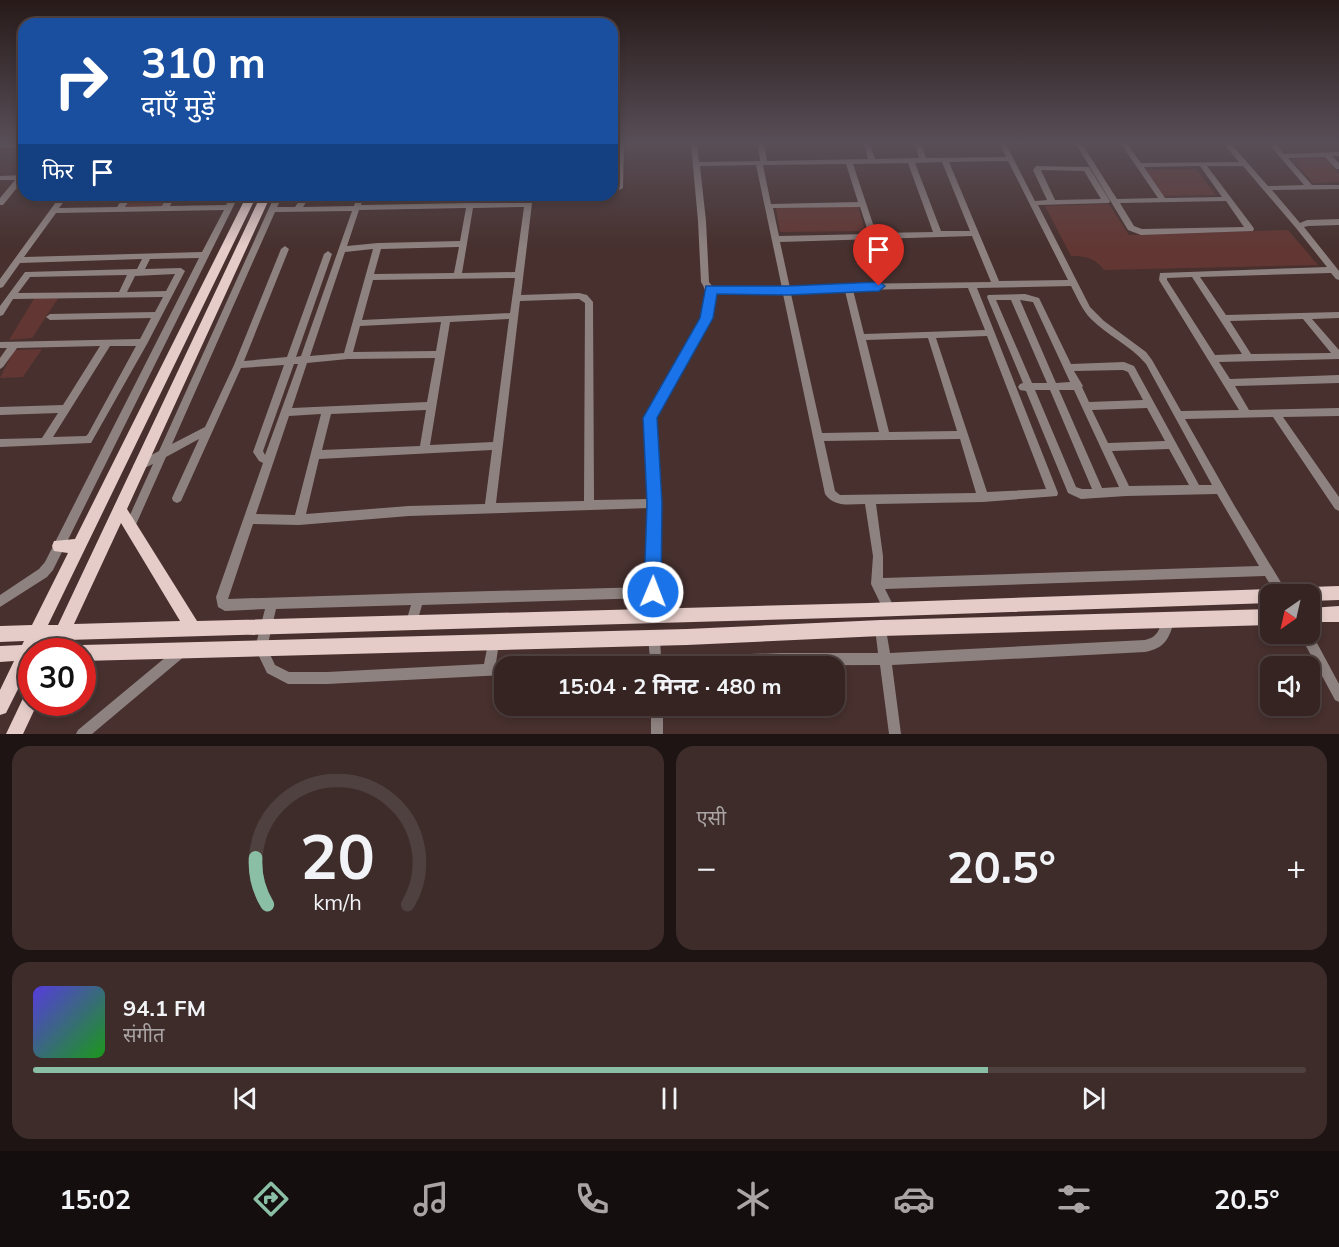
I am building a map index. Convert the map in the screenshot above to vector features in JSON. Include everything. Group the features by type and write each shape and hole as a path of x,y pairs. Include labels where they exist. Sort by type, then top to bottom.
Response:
{"main road":[{"path":"34,638 249,201"},
{"path":"59,638 263,201"},
{"path":"120,508 194,630"},
{"path":"59,546 79,546"},
{"path":"1320,594 1339,593"},
{"path":"0,634 1260,596"},
{"path":"1320,615 1339,614"},
{"path":"653,616 654,638"},
{"path":"96,653 654,638 881,628 1260,617"},
{"path":"493,642 494,620"},
{"path":"0,654 18,653"},
{"path":"0,706 18,673"},
{"path":"14,734 23,716"}],"street":[{"path":"653,616 655,503 650,418 706,318 710,305 710,289 705,282 698,178"},
{"path":"765,178 818,437 833,498 870,500 1053,493 970,285"},
{"path":"855,178 873,235"},
{"path":"918,178 938,235"},
{"path":"952,178 996,284"},
{"path":"1021,178 1093,317 1144,355 1276,584"},
{"path":"1041,178 1052,202"},
{"path":"1034,203 1106,201 1092,178"},
{"path":"1101,178 1131,228 1141,232 1250,229 1213,178"},
{"path":"1148,178 1163,200"},
{"path":"1257,178 1339,277"},
{"path":"1301,178 1310,188"},
{"path":"0,203 18,182"},
{"path":"1266,188 1339,187"},
{"path":"1115,201 1228,198"},
{"path":"0,285 61,201"},
{"path":"119,210 125,201"},
{"path":"164,209 169,201"},
{"path":"0,601 43,573 59,546 232,201"},
{"path":"130,526 276,201"},
{"path":"297,209 303,201"},
{"path":"360,201 221,600 225,605 653,592"},
{"path":"272,210 470,205 509,201"},
{"path":"490,509 528,201"},
{"path":"770,206 864,204"},
{"path":"458,275 470,205"},
{"path":"54,211 228,207"},
{"path":"1299,226 1307,223 1339,222"},
{"path":"776,239 975,233"},
{"path":"343,249 463,244"},
{"path":"348,356 378,246"},
{"path":"177,498 238,365 285,249"},
{"path":"269,460 262,458 258,452 328,254"},
{"path":"18,260 204,255"},
{"path":"120,295 148,256"},
{"path":"134,273 138,257"},
{"path":"1247,414 1162,277 1167,274 1333,270"},
{"path":"0,313 28,274 181,271 89,439 0,443"},
{"path":"370,277 519,274"},
{"path":"1194,274 1249,357"},
{"path":"710,289 788,291 848,287 1075,283"},
{"path":"848,287 885,435"},
{"path":"11,296 169,294"},
{"path":"516,298 579,296 589,302 589,505"},
{"path":"1126,491 1088,406 1036,300 1030,297 991,297 1072,490 1082,494 1220,489"},
{"path":"1014,297 1099,492"},
{"path":"50,317 158,315"},
{"path":"1223,318 1339,315"},
{"path":"357,323 513,316"},
{"path":"1305,316 1339,356"},
{"path":"424,450 446,319"},
{"path":"862,337 990,333"},
{"path":"931,335 982,497"},
{"path":"0,345 13,347 143,344"},
{"path":"45,442 63,409 105,345"},
{"path":"0,350 13,347"},
{"path":"0,365 13,347"},
{"path":"238,365 290,363 348,356 440,354"},
{"path":"1212,359 1339,356"},
{"path":"1069,368 1128,367 1134,372 1196,489"},
{"path":"1227,383 1339,379"},
{"path":"1012,387 1078,386"},
{"path":"1088,406 1151,404"},
{"path":"286,412 431,406"},
{"path":"0,411 63,409"},
{"path":"299,520 327,410"},
{"path":"1180,415 1339,412"},
{"path":"1275,413 1333,488 1339,506"},
{"path":"138,467 208,430"},
{"path":"818,437 962,435"},
{"path":"1106,447 1173,445"},
{"path":"315,455 497,446"},
{"path":"870,500 878,556 877,584 889,609"},
{"path":"249,519 299,520 409,511 655,503"},
{"path":"877,584 1268,571"},
{"path":"412,622 418,598"},
{"path":"272,604 261,648 272,669 288,678 494,669"},
{"path":"845,660 1156,645 1164,638 1167,621"},
{"path":"881,628 895,734"},
{"path":"654,638 655,656"},
{"path":"489,669 493,642"},
{"path":"1311,644 1339,696"},
{"path":"82,734 184,650"},
{"path":"657,716 657,734"}],"shaded area":[{"path":"1151,178 1203,178 1216,195 1163,196"},
{"path":"1309,178 1339,178 1339,182 1313,183"},
{"path":"130,201 166,201 163,206 126,207"},
{"path":"1109,204 1129,235 1288,230 1318,265 1104,270 1090,258 1071,256 1045,206"},
{"path":"858,206 865,231 780,232 776,208"},
{"path":"35,297 59,297 32,338 9,340"},
{"path":"42,349 23,377 0,378 14,350"}],"route":[{"path":"653,592 655,503 649,432 650,418 706,318 710,305 710,289 717,291 788,291 879,286"}]}
